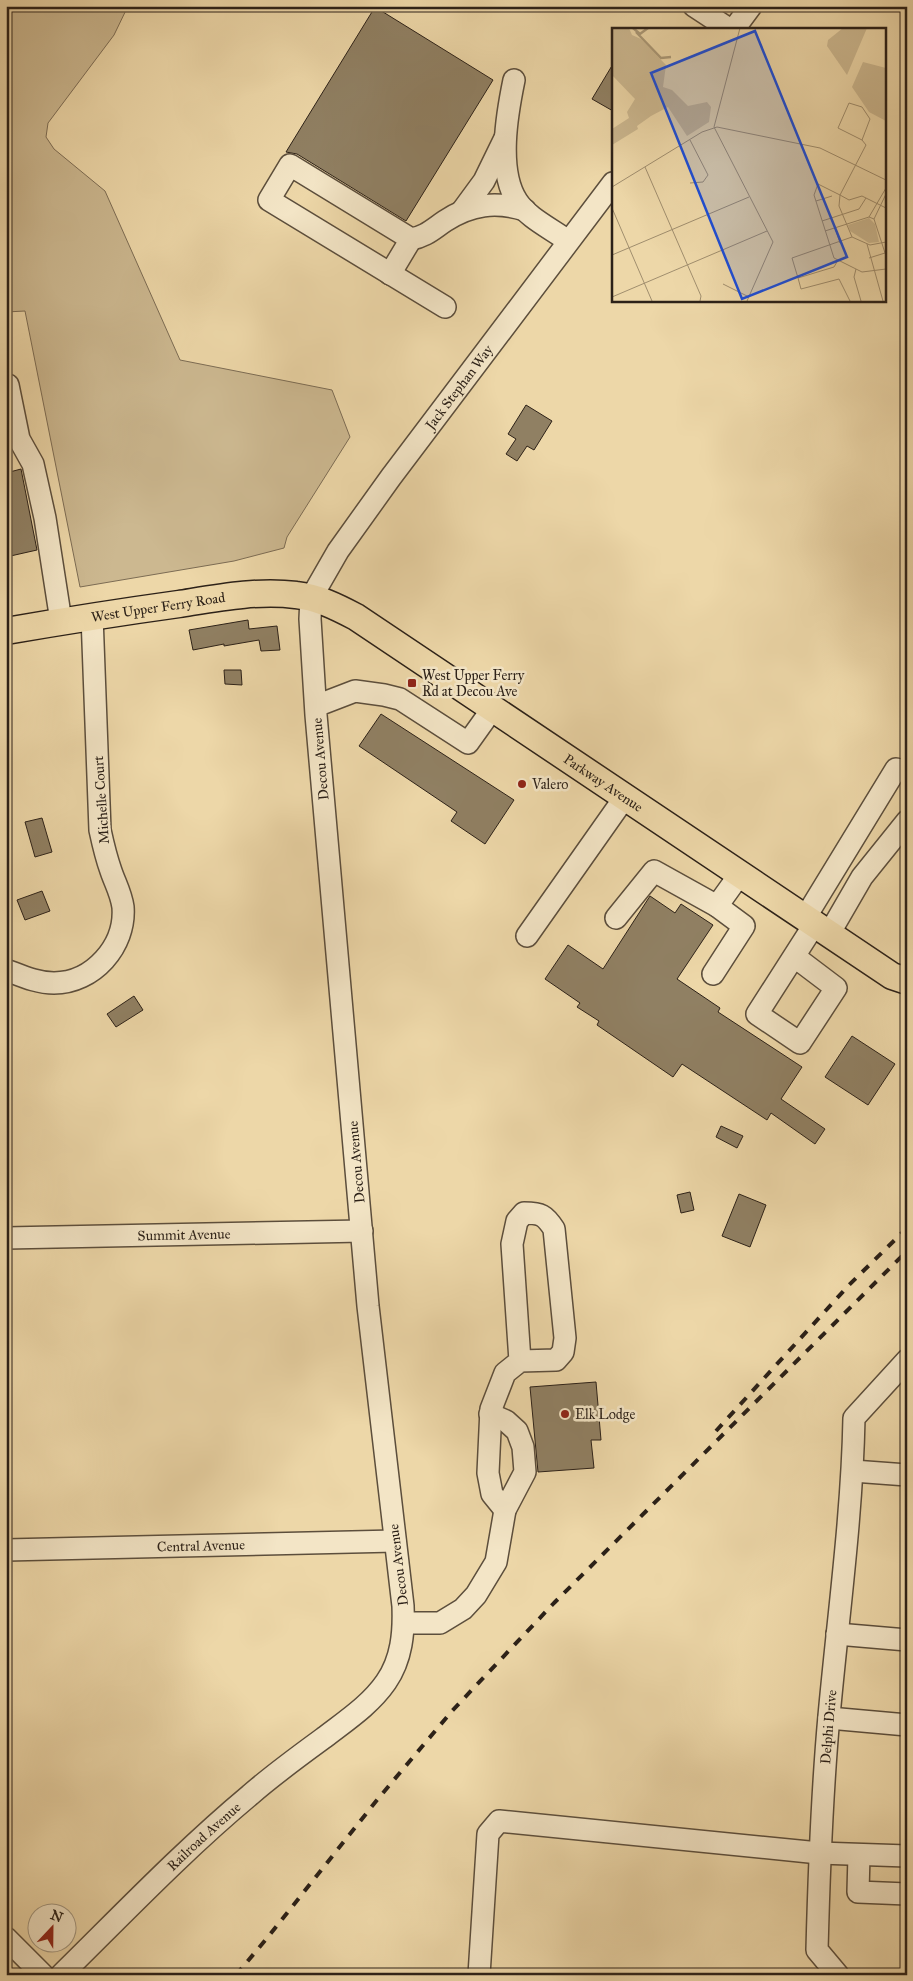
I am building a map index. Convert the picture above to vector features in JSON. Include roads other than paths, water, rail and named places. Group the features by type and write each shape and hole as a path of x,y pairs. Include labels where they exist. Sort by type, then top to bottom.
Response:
{"main road":[{"name":"West Upper Ferry Road","path":"6,631 92,616 206,600 272,593 311,598"},
{"name":"Parkway Avenue","path":"311,598 334,605 356,617 902,984"}],"street":[{"path":"694,6 727,28"},
{"path":"735,28 751,6"},
{"path":"514,80 506,118 508,170 511,189 517,201 525,210 568,241"},
{"path":"462,211 484,181 506,137"},
{"path":"411,239 290,165 269,200 445,307"},
{"name":"Jack Stephan Way","path":"311,598 338,551 391,477 612,184"},
{"path":"390,274 411,239 428,234 462,211 493,204 525,210"},
{"path":"8,385 19,439 33,464 46,527 61,621"},
{"name":"Decou Avenue","path":"311,598 310,619 316,706 368,1306 404,1623 397,1661 387,1680 374,1698 358,1712"},
{"name":"Michelle Court","path":"6,970 41,982 56,983 79,978 100,965 110,953 118,939 122,923 123,908 120,892 104,852 100,830 92,616"},
{"path":"316,706 355,691 384,695 400,699 468,743 493,708"},
{"path":"795,957 816,926 896,769 907,772"},
{"path":"527,936 624,797"},
{"path":"816,926 862,877 907,821"},
{"path":"616,918 654,871 717,906 744,926 713,974"},
{"path":"717,906 740,874"},
{"path":"505,1510 492,1494 488,1473 490,1414 505,1373 520,1360 556,1360 563,1352 565,1338 554,1229 546,1218 536,1213 524,1213 517,1221 512,1244 520,1360"},
{"name":"Summit Avenue","path":"6,1238 362,1231"},
{"name":"Delphi Drive","path":"838,1975 816,1950 819,1853 828,1718 853,1471 854,1418 907,1360"},
{"path":"404,1623 440,1623 464,1610 476,1596 496,1562 505,1510 525,1472 523,1447 517,1431 506,1420 490,1414"},
{"path":"853,1471 907,1475"},
{"name":"Central Avenue","path":"6,1550 395,1541"},
{"path":"837,1634 907,1640"},
{"name":"Railroad Avenue","path":"61,1975 225,1816 274,1774 358,1712"},
{"path":"828,1718 907,1725"},
{"path":"479,1975 488,1834 499,1821 819,1853 907,1856"},
{"path":"859,1855 858,1892 907,1894"},
{"path":"6,1938 43,1975"}],"railway":[{"path":"716,1431 849,1285 907,1228"},
{"path":"236,1975 377,1800 452,1711 554,1603 907,1251"}],"place":[{"name":"West Upper Ferry Rd at Decou Ave","path":"412,683"},
{"name":"Valero","path":"522,784"},
{"name":"Elk Lodge","path":"565,1414"}]}
